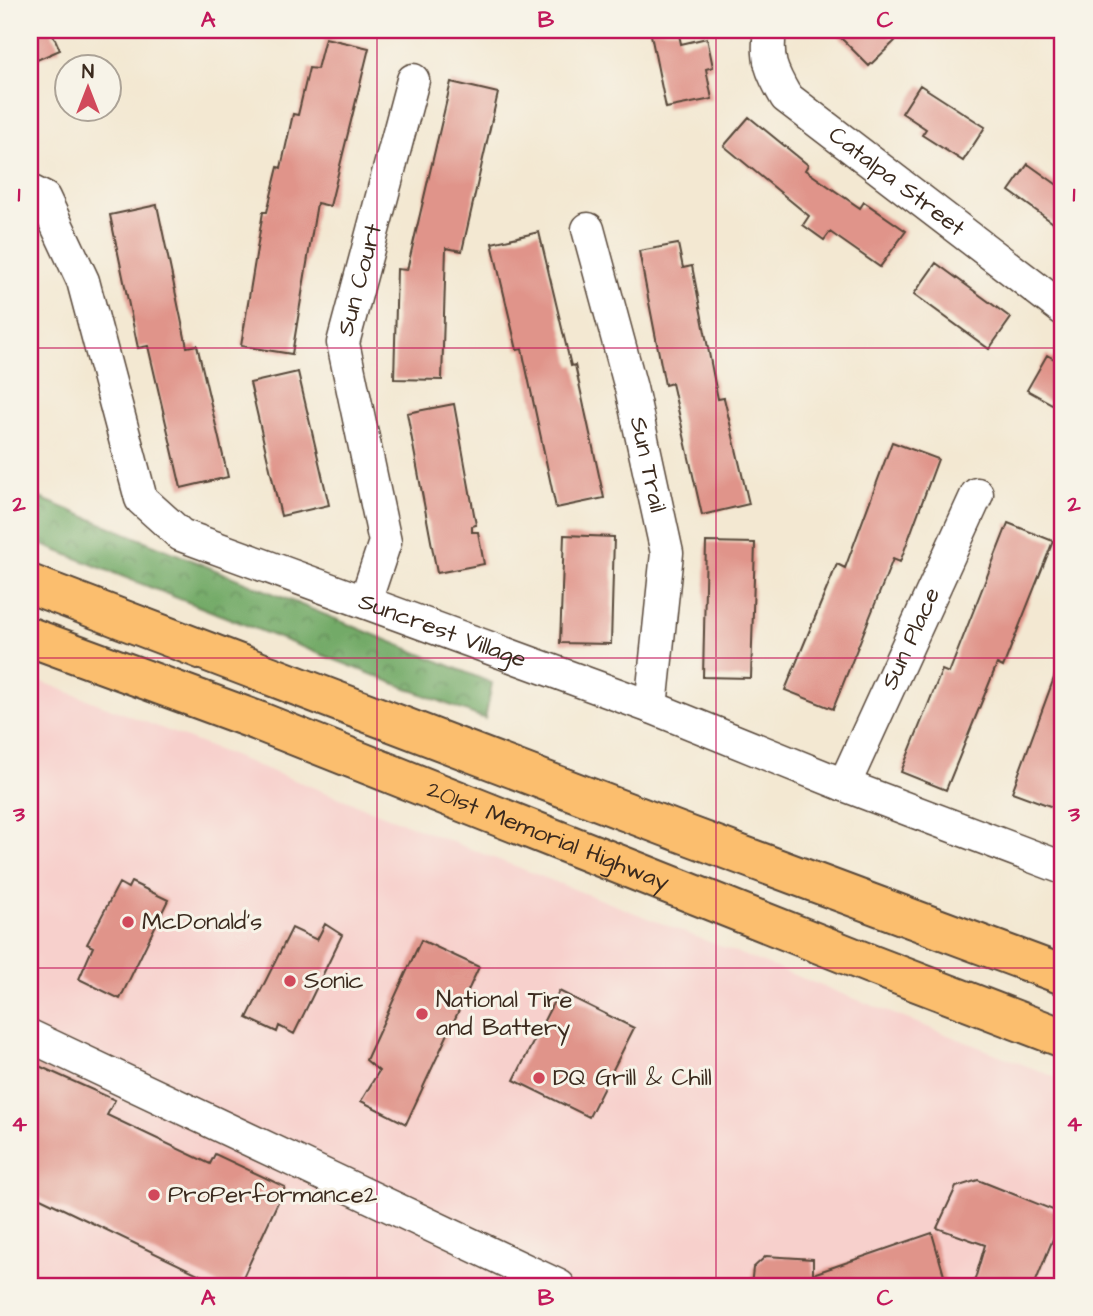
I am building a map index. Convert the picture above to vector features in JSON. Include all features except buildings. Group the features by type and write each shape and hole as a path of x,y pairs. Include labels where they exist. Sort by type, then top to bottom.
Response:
{"main road":[{"name":"201st Memorial Highway","path":"30,584 1063,975"},
{"name":"201st Memorial Highway","path":"30,638 258,721 1063,1038"}],"street":[{"name":"Catalpa Street","path":"770,30 768,49 773,75 786,97 1063,309"},
{"name":"Sun Court","path":"365,601 385,542 343,343 412,80"},
{"name":"Suncrest Village","path":"30,191 44,198 83,281 141,499 181,535 651,707 844,785 1063,867"},
{"name":"Sun Trail","path":"588,229 631,388 667,553 651,707"},
{"name":"Sun Place","path":"844,785 977,494"},
{"path":"30,1037 559,1286"}],"shaded area":[{"path":"30,677 1063,1080 1063,1286 30,1286"}],"green space":[{"path":"30,494 492,683 485,719 30,540"}],"place":[{"name":"McDonald's","path":"128,922"},
{"name":"Sonic","path":"290,981"},
{"name":"National Tire and Battery","path":"422,1014"},
{"name":"DQ Grill & Chill","path":"539,1078"},
{"name":"ProPerformance2","path":"154,1195"}]}
